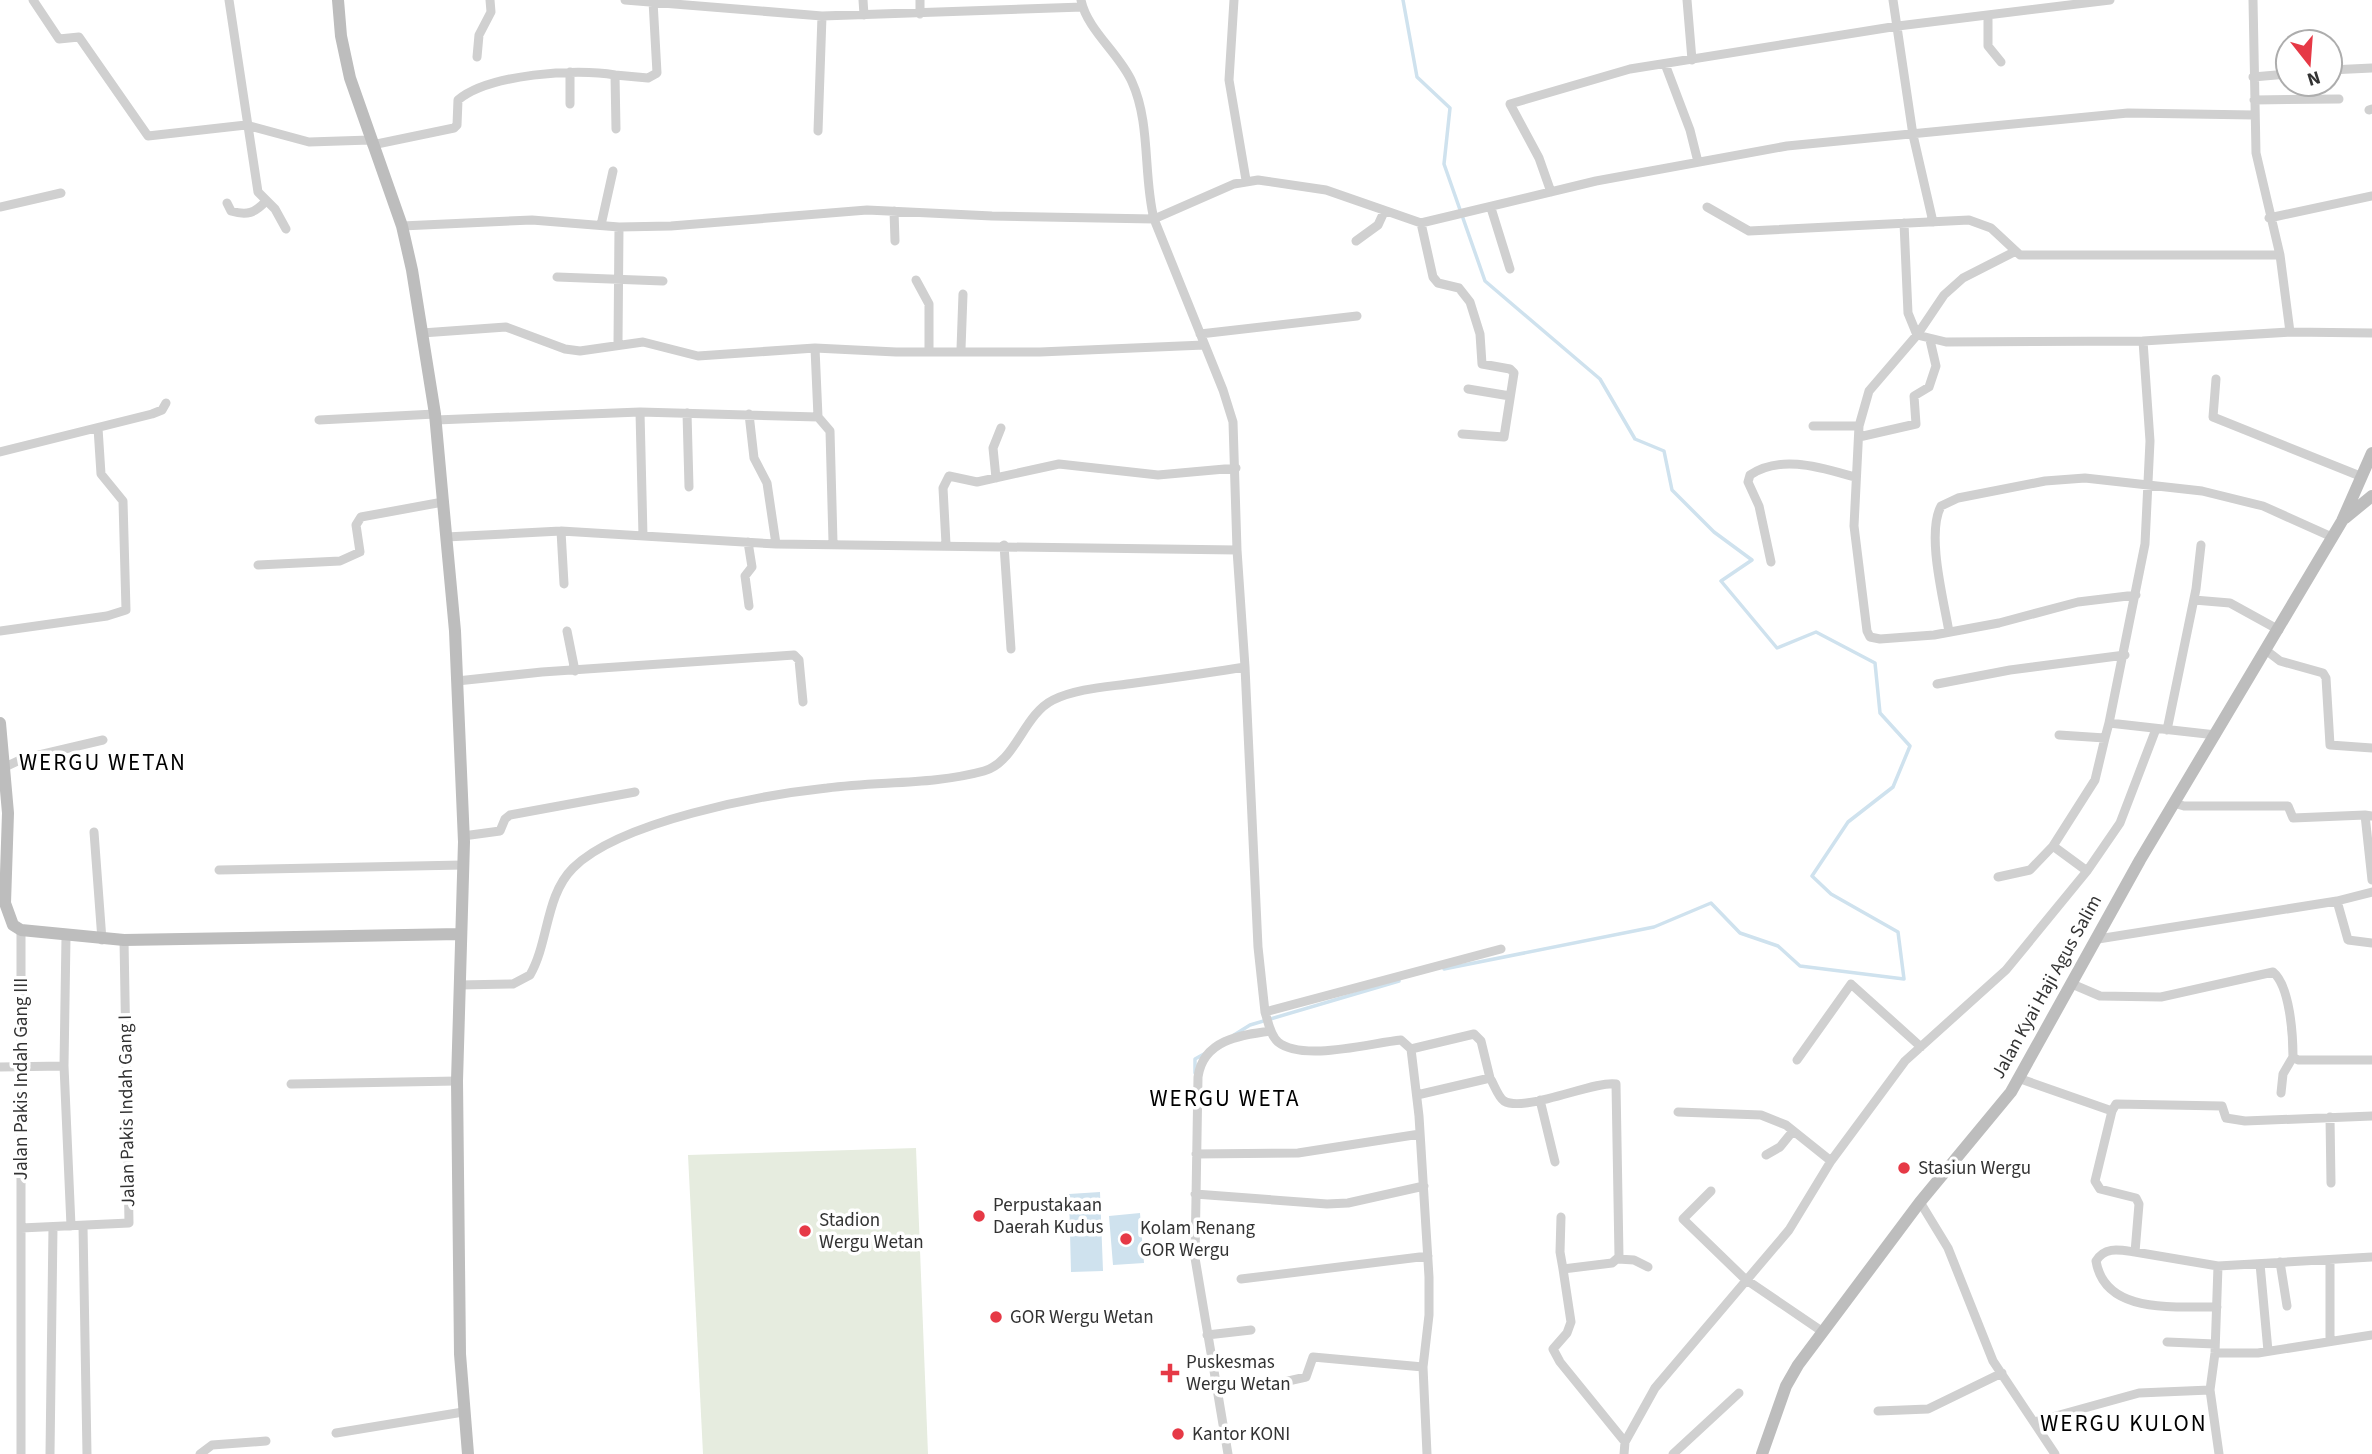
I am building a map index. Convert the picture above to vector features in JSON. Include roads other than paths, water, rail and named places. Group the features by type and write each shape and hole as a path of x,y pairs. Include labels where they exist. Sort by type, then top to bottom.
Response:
{"street":[{"path":"33,0 59,39 79,37 148,136 246,125 309,142 371,142 454,128 457,125 458,100 466,94 531,75 569,72 648,78 657,73 653,1"},
{"path":"229,0 258,192 286,229"},
{"path":"338,0 345,57 401,226 435,417 443,502 457,681 463,836 457,1081 463,1412 468,1454"},
{"path":"477,57 479,35 491,12 490,0"},
{"path":"625,0 731,4 822,16 920,14 1082,3 1132,82 1142,117 1146,190 1154,219 1233,422 1258,947 1265,1014 1278,1042 1299,1049 1337,1049 1401,1040 1411,1049 1417,1095 1428,1256 1429,1315 1423,1367 1427,1454"},
{"path":"863,0 864,15"},
{"path":"920,0 920,14"},
{"path":"1234,0 1229,80 1246,180"},
{"path":"1687,0 1692,60"},
{"path":"1893,0 1913,135 1933,222"},
{"path":"1551,192 1539,158 1510,104 1630,69 1898,26 2110,0"},
{"path":"2253,0 2256,153 2269,218 2280,255 2290,332"},
{"path":"818,131 822,16"},
{"path":"1988,16 1988,46 2001,62"},
{"path":"1665,64 1687,121 1698,162"},
{"path":"2344,69 2372,68"},
{"path":"569,72 570,104"},
{"path":"615,75 616,129"},
{"path":"2253,77 2274,75"},
{"path":"2254,100 2339,99"},
{"path":"401,226 532,220 619,227 671,226 867,210 1154,219 1246,180 1326,190 1421,223 1551,192 1787,146 2128,113 2254,115"},
{"path":"601,225 613,171"},
{"path":"0,207 61,193"},
{"path":"2269,218 2372,195"},
{"path":"227,202 231,211 245,215 257,210 267,201"},
{"path":"1707,207 1749,231 1969,220 1991,228 2014,252 2034,256 2280,255"},
{"path":"1491,208 1510,269"},
{"path":"894,211 895,241"},
{"path":"1356,241 1378,225 1384,212"},
{"path":"1421,223 1433,277 1438,283 1458,288 1470,302 1480,334 1482,364 1513,371 1504,437 1462,434"},
{"path":"1904,223 1909,313 1917,335 1930,340 2143,341 2290,332 2372,333"},
{"path":"618,343 619,227"},
{"path":"2014,252 1963,278 1944,295 1917,335 1869,391 1859,426 1855,477 1855,551 1870,637 1894,638 1949,632 1999,623 2078,602 2136,595"},
{"path":"557,277 663,281"},
{"path":"916,281 929,304 929,350"},
{"path":"961,349 963,294"},
{"path":"1200,334 1357,316"},
{"path":"422,333 494,327 516,330 565,349 580,351 618,343 643,342 698,356 815,348 1040,352 1204,345"},
{"path":"1859,437 1916,424 1914,396 1928,387 1936,366 1930,340"},
{"path":"1998,877 2030,870 2053,846 2095,780 2125,655 2146,544 2150,441 2143,341"},
{"path":"815,348 818,417 830,431 833,542"},
{"path":"2216,379 2213,417 2360,476"},
{"path":"1468,389 1510,396"},
{"path":"0,452 158,413 166,402"},
{"path":"640,412 643,536"},
{"path":"319,420 640,412 818,417"},
{"path":"687,413 689,487"},
{"path":"749,414 754,458 767,482 776,544"},
{"path":"1812,426 1859,426"},
{"path":"0,631 107,616 126,610 123,501 101,474 98,428"},
{"path":"996,478 993,448 1001,428"},
{"path":"2342,521 2372,453"},
{"path":"946,544 945,480 948,476 977,482 1059,464 1158,475 1236,468"},
{"path":"1771,562 1759,506 1748,482 1750,475 1769,467 1801,464 1855,477"},
{"path":"1949,632 1937,558 1937,519 1941,506 1958,499 2045,481 2085,478 2202,491 2263,506 2332,537"},
{"path":"2342,521 2372,496"},
{"path":"258,565 340,561 361,550 356,521 361,517 443,502"},
{"name":"Jalan Kyai Haji Agus Salim","path":"1762,1454 1787,1386 1823,1332 1920,1202 2011,1092 2174,803 2217,735 2342,521"},
{"path":"446,537 561,531 776,544 833,542 1237,550"},
{"path":"561,531 565,584"},
{"path":"748,542 752,568 745,576 749,606"},
{"path":"1004,545 1011,649"},
{"path":"1624,1454 1625,1443 1654,1388 1789,1230 1831,1161 1905,1061 2007,970 2087,871 2120,823 2162,730 2194,600 2202,545"},
{"path":"2194,600 2230,603 2279,630"},
{"path":"567,631 575,671"},
{"path":"2267,651 2280,661 2323,673 2326,678 2330,745 2372,748"},
{"path":"457,681 794,655 799,660 803,702"},
{"path":"1937,684 2010,670 2125,655"},
{"path":"459,985 513,984 530,975 552,903 572,868 625,834 764,798 827,787 905,783 973,774 989,769 1001,760 1035,712 1052,701 1092,689 1245,667"},
{"path":"0,723 8,813 5,903 13,925 21,930 102,940 460,934"},
{"path":"2109,723 2217,735"},
{"path":"2059,735 2105,738"},
{"path":"5,767 22,759 103,740"},
{"path":"463,836 497,832 510,815 635,792"},
{"path":"2174,803 2184,806 2288,806 2293,818 2368,816 2372,880"},
{"path":"94,832 102,940"},
{"path":"2053,846 2087,871"},
{"path":"219,870 463,865"},
{"path":"2098,939 2337,901 2372,892"},
{"path":"2337,901 2348,940 2372,943"},
{"name":"Jalan Pakis Indah Gang III","path":"21,930 19,1066 22,1454"},
{"path":"66,937 64,1066 71,1226"},
{"name":"Jalan Pakis Indah Gang I","path":"21,1228 125,1224 129,1221 124,940"},
{"path":"1265,1014 1501,949"},
{"path":"2072,984 2100,996 2161,997 2273,972 2280,980 2293,1028 2293,1057 2283,1074 2281,1093"},
{"path":"1797,1059 1851,984 1922,1047"},
{"path":"1228,1454 1195,1258 1196,1099 1203,1058 1232,1038 1270,1028"},
{"path":"1411,1049 1474,1034 1481,1041 1490,1078 1505,1101 1539,1100 1606,1083 1616,1084 1618,1259"},
{"path":"2293,1057 2304,1060 2372,1060"},
{"path":"0,1067 64,1066"},
{"path":"1417,1095 1490,1078"},
{"path":"2018,1078 2112,1111"},
{"path":"291,1084 457,1081"},
{"path":"1539,1100 1555,1162"},
{"path":"2135,1252 2138,1204 2136,1198 2100,1189 2095,1181 2116,1104 2222,1106 2225,1118 2245,1121 2372,1116"},
{"path":"1678,1112 1761,1115 1774,1118 1831,1161"},
{"path":"2330,1117 2331,1183"},
{"path":"1766,1155 1780,1147 1793,1131"},
{"path":"1196,1154 1298,1153 1420,1134"},
{"path":"1195,1194 1327,1204 1348,1203 1424,1186"},
{"path":"1710,1191 1683,1219 1745,1279 1823,1332"},
{"path":"1920,1202 1948,1248 1987,1347 2055,1454"},
{"path":"1562,1217 1560,1252 1571,1322 1567,1333 1553,1349 1560,1362 1625,1443"},
{"path":"83,1226 87,1454"},
{"path":"50,1454 53,1227"},
{"path":"2217,1307 2166,1306 2131,1301 2115,1295 2104,1282 2096,1261 2100,1254 2111,1250 2218,1266 2372,1257"},
{"path":"1241,1279 1428,1256"},
{"path":"1563,1269 1612,1263 1618,1259 1634,1260 1648,1267"},
{"path":"2330,1260 2330,1341"},
{"path":"2280,1262 2287,1306"},
{"path":"2260,1264 2268,1351"},
{"path":"2218,1266 2215,1349 2210,1390 2219,1454"},
{"path":"1207,1335 1251,1330"},
{"path":"2167,1342 2215,1349 2268,1351 2372,1335"},
{"path":"1266,1386 1306,1377 1313,1357 1423,1367"},
{"path":"1878,1411 1928,1409 2002,1373"},
{"path":"2034,1422 2139,1393 2210,1390"},
{"path":"1673,1454 1739,1393"},
{"path":"337,1433 463,1412"},
{"path":"201,1454 212,1445 267,1441"}],"water":[{"path":"1100,1192 1103,1271 1071,1272 1069,1194"},
{"name":"Kolam Renang GOR Wergu","path":"1140,1213 1144,1263 1113,1265 1109,1216"}],"waterway":[{"path":"1403,0 1417,77 1450,108 1444,164 1485,281 1600,379 1635,439 1664,451 1672,490 1714,532 1752,560 1721,581 1777,648 1816,632 1875,663 1880,713 1910,746 1893,787 1848,822 1812,876 1831,894 1898,932 1904,979 1800,966 1778,946 1740,933 1711,903 1654,927 1444,969"},
{"path":"1234,1035 1250,1025 1399,981"},
{"path":"1195,1073 1195,1059 1204,1054"}],"place":[{"name":"Stasiun Wergu","path":"1904,1168"},
{"name":"Perpustakaan Daerah Kudus","path":"979,1216"},
{"name":"Stadion Wergu Wetan","path":"805,1231"},
{"name":"Kolam Renang GOR Wergu","path":"1126,1239"},
{"name":"GOR Wergu Wetan","path":"996,1317"},
{"name":"Puskesmas Wergu Wetan","path":"1170,1373"},
{"name":"Kantor KONI","path":"1178,1434"}],"district":[{"name":"WERGU WETAN","path":"103,762"},
{"name":"WERGU WETA","path":"1225,1098"},
{"name":"WERGU KULON","path":"2124,1423"}]}
